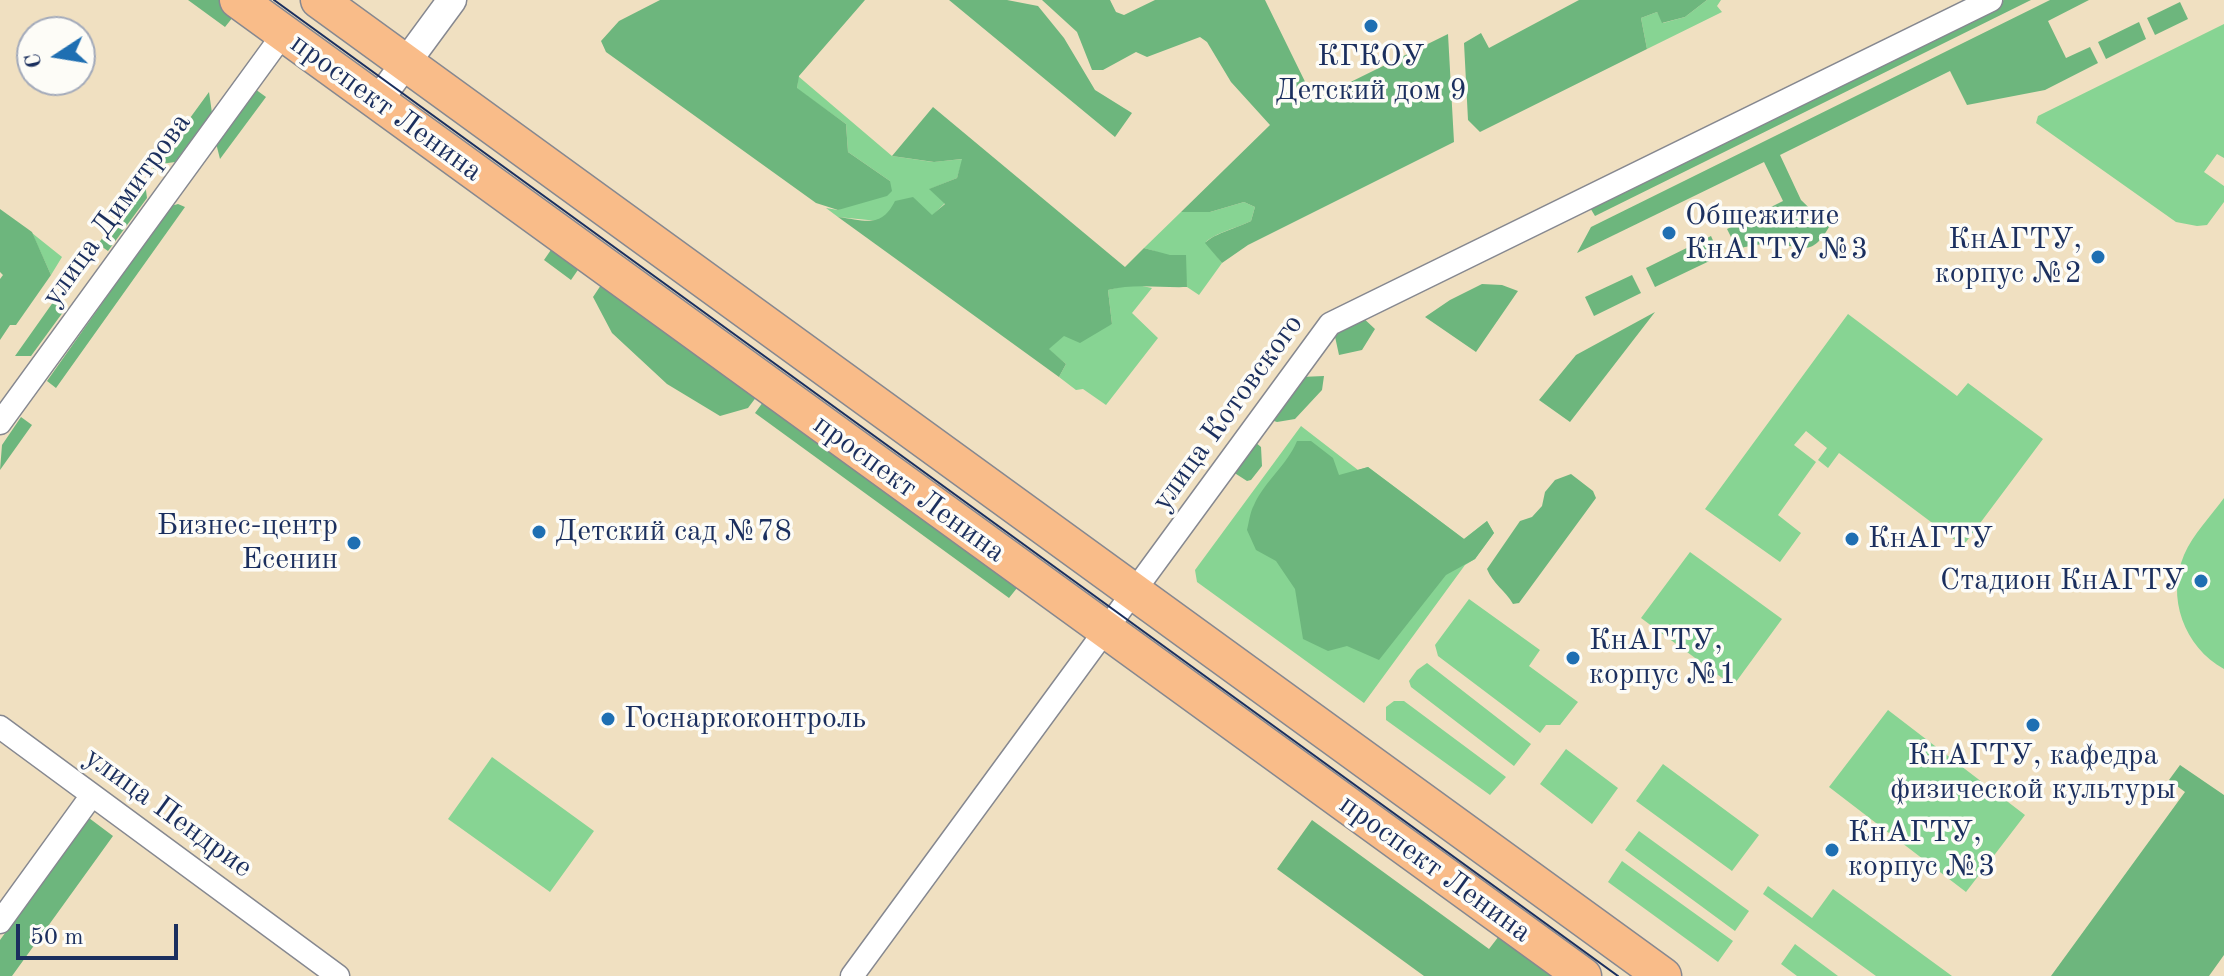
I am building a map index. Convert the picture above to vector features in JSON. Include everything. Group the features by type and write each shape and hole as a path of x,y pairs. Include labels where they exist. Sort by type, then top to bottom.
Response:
{"highway":[{"name":"проспект Ленина","path":"238,0 1583,976"},
{"name":"проспект Ленина","path":"319,0 1663,976"}],"street":[{"path":"377,102 452,0"},
{"name":"улица Котовского","path":"852,976 1330,324 1991,0"},
{"name":"улица Димитрова","path":"0,423 284,33"},
{"name":"улица Пендрие","path":"0,727 338,976"},
{"path":"0,922 92,795"}],"green space":[{"path":"188,0 221,0 237,12 225,27"},
{"path":"660,0 865,0 799,76 797,88 846,124 848,152 890,181 892,191 887,196 838,210 816,203 606,52 601,41 619,21"},
{"path":"949,0 1007,0 1038,6 1064,38 1095,90 1132,113 1115,137"},
{"path":"1042,0 1110,0 1116,12 1124,15 1155,0 1265,0 1314,100 1448,34 1454,142 1248,245 1222,263 1205,243 1220,233 1251,221 1255,207 1244,202 1210,212 1181,212 1270,125 1231,82 1207,42 1200,37 1147,57 1136,52 1103,70 1092,70 1077,32"},
{"path":"1579,0 1707,0 1685,17 1662,23 1657,12 1641,18 1647,49 1480,132 1468,120 1464,43 1481,33 1489,48"},
{"path":"1707,0 1721,0 1717,6 1722,12 1647,49 1641,18 1657,12 1663,23 1685,17"},
{"path":"2004,0 2031,0 1595,216 1589,206"},
{"path":"2050,0 2089,0 2048,21 2066,58 2090,47 2098,63 2045,90 1967,105 1950,71 1780,155 1801,200 1829,227 1811,247 1766,244 1737,249 1727,229 1783,201 1764,162 1577,253 1591,227"},
{"path":"2180,2 2188,19 2155,35 2147,18"},
{"path":"2139,22 2146,39 2106,59 2098,42"},
{"path":"2224,24 2224,158 2217,154 2204,172 2224,186 2224,202 2207,225 2176,222 2036,123 2038,116"},
{"path":"798,76 892,156 933,162 963,159 957,178 930,189 945,203 932,216 889,214 878,221 838,217 826,208 838,210 890,181 848,152 846,124 797,89"},
{"path":"255,89 266,97 220,159 216,143"},
{"path":"209,92 212,113 175,162 161,164 145,183 147,198 108,251 98,244"},
{"path":"933,107 1125,267 1144,248 1170,255 1186,255 1187,287 1137,286 1108,290 1112,324 1080,343 1064,336 1049,349 1066,364 1059,377 838,217 871,221 884,216 895,201 913,197 932,215 945,204 929,189 957,178 962,159 934,162 892,156"},
{"path":"1244,202 1255,207 1251,221 1206,242 1222,263 1199,295 1187,287 1183,270 1174,260 1144,248 1181,212 1210,212"},
{"path":"178,204 185,207 56,388 47,381 171,206"},
{"path":"0,209 32,232 51,275 16,325 10,325 0,340 0,279 3,275 0,272"},
{"path":"32,233 62,257 51,275"},
{"path":"1711,236 1720,256 1655,287 1646,268"},
{"path":"555,244 582,264 571,280 544,260"},
{"path":"1632,275 1641,293 1594,316 1585,297"},
{"path":"605,279 760,392 748,408 720,416 667,384 612,333 593,297"},
{"path":"1132,284 1152,288 1132,313 1158,338 1106,405 1083,389 1076,390 1059,377 1066,364 1048,349 1064,335 1112,324 1108,290"},
{"path":"1482,284 1502,285 1518,291 1476,352 1425,317"},
{"path":"61,291 66,308 31,356 15,356"},
{"path":"1655,312 1570,422 1539,400 1576,355"},
{"path":"1848,314 1957,396 1968,383 2043,439 1963,546 1839,453 1828,468 1818,460 1827,448 1806,431 1794,445 1816,462 1778,515 1801,533 1780,562 1705,509"},
{"path":"1360,315 1375,329 1362,350 1339,355 1334,332"},
{"path":"1324,376 1322,390 1295,419 1271,420 1301,377"},
{"path":"766,398 1021,583 1009,598 755,413"},
{"path":"21,417 32,425 0,470 2,445"},
{"path":"1301,426 1358,470 1368,467 1464,539 1487,521 1494,533 1475,559 1465,565 1364,703 1197,582 1195,570"},
{"path":"1297,441 1311,441 1333,458 1339,475 1368,467 1464,539 1487,521 1494,533 1475,559 1446,575 1379,660 1347,646 1328,651 1303,639 1295,589 1276,561 1256,550 1247,530 1259,496"},
{"path":"1255,442 1261,447 1262,466 1247,481 1233,472"},
{"path":"1571,474 1593,491 1596,498 1519,603 1513,604 1487,569 1520,521 1532,517 1542,506 1545,492 1555,480"},
{"name":"Стадион КнАГТУ","path":"2224,498 2224,669 2198,648 2189,634 2182,620 2177,587 2188,547"},
{"path":"1690,552 1782,619 1733,686 1641,618"},
{"path":"1469,599 1540,650 1529,666 1578,702 1560,725 1546,725 1540,733 1438,656 1435,645"},
{"path":"1427,663 1531,744 1514,766 1411,687 1409,681"},
{"path":"1394,701 1404,701 1506,777 1490,795 1386,720 1386,707"},
{"path":"1888,710 2025,815 1966,892 1829,787"},
{"path":"1566,749 1618,788 1592,824 1540,784"},
{"path":"492,757 594,831 550,892 448,819"},
{"path":"1663,764 1759,835 1732,871 1636,801"},
{"path":"2180,765 2224,795 2224,955 2209,976 2051,976 2185,792 2169,780"},
{"path":"89,818 113,836 12,976 0,976 0,940"},
{"path":"1312,820 1489,949 1499,936 1555,976 1424,976 1277,869"},
{"path":"1639,831 1749,911 1735,931 1625,850"},
{"path":"1622,861 1733,941 1718,962 1608,882"},
{"path":"1768,886 1812,918 1833,889 1952,976 1876,976 1763,894"},
{"path":"1795,944 1838,976 1797,976 1781,964"}],"tram line":[{"path":"274,0 1618,976"}],"place":[{"name":"КГКОУ Детский дом 9","path":"1371,26"},
{"name":"Общежитие КнАГТУ №3","path":"1669,233"},
{"name":"КнАГТУ, корпус №2","path":"2098,257"},
{"name":"Детский сад №78","path":"539,532"},
{"name":"КнАГТУ","path":"1852,539"},
{"name":"Бизнес-центр Есенин","path":"354,543"},
{"name":"Стадион КнАГТУ","path":"2201,581"},
{"name":"КнАГТУ, корпус №1","path":"1573,658"},
{"name":"Госнаркоконтроль","path":"608,719"},
{"name":"КнАГТУ, кафедра физической культуры","path":"2033,725"},
{"name":"КнАГТУ, корпус №3","path":"1832,850"}]}
